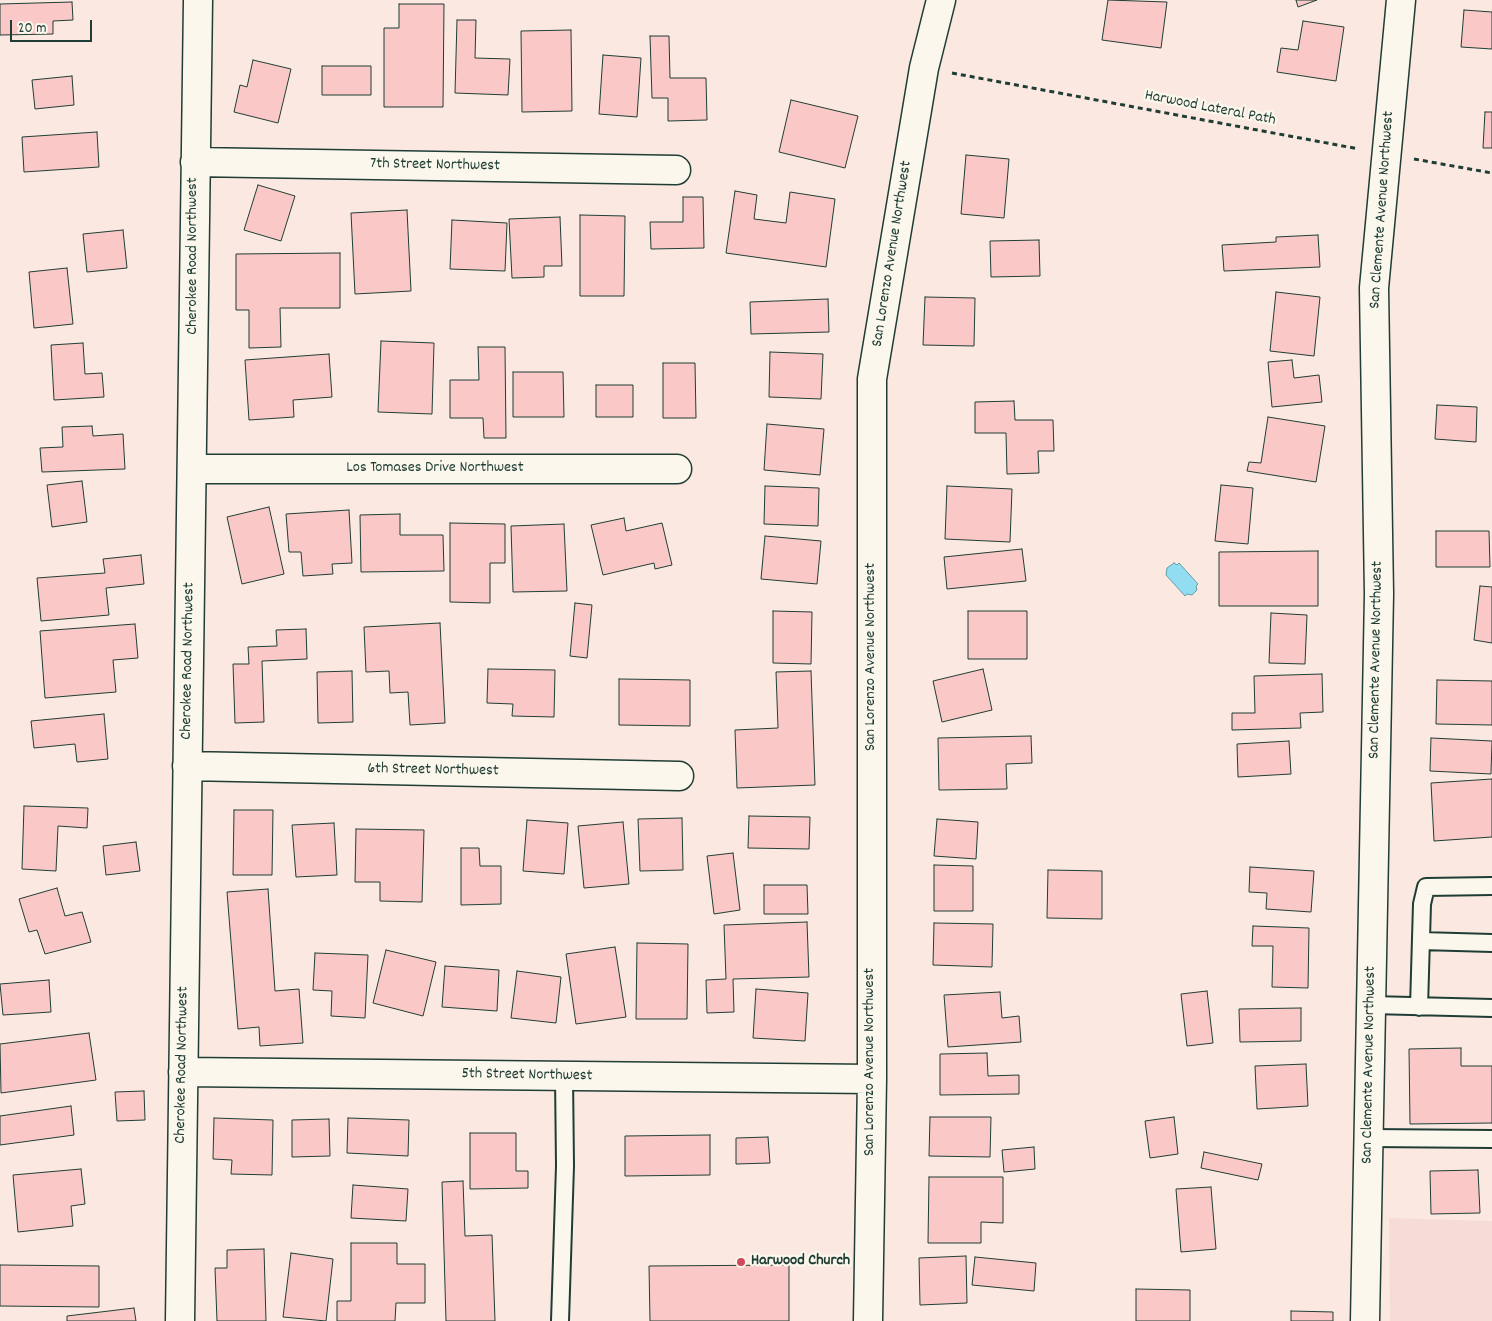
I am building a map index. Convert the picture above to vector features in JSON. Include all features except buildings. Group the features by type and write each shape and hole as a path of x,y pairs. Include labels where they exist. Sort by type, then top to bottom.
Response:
{"street":[{"name":"Cherokee Road Northwest","path":"180,1321 198,0"},
{"name":"San Lorenzo Avenue Northwest","path":"868,1321 872,1079 872,379 924,68 941,0"},
{"name":"San Clemente Avenue Northwest","path":"1366,1321 1379,594 1374,288 1388,155 1401,0"},
{"name":"7th Street Northwest","path":"195,162 676,170"},
{"name":"Los Tomases Drive Northwest","path":"193,469 677,469"},
{"name":"6th Street Northwest","path":"188,766 679,776"},
{"name":"5th Street Northwest","path":"183,1072 872,1079"}],"lane":[{"path":"1418,1007 1422,904 1426,887 1492,886"},
{"path":"1421,941 1492,943"},
{"path":"1371,1005 1492,1008"},
{"path":"560,1321 565,1166 564,1076"},
{"path":"1369,1138 1492,1139"}],"path":[{"name":"Harwood Lateral Path","path":"924,68 1492,173"}],"shaded area":[{"path":"1389,1218 1492,1221 1492,1321 1390,1321"}],"water":[{"path":"1174,563 1177,565 1179,563 1198,584 1196,586 1197,590 1192,595 1187,594 1185,596 1166,575 1167,568"}],"place":[{"name":"Harwood Church","path":"741,1262"}]}
